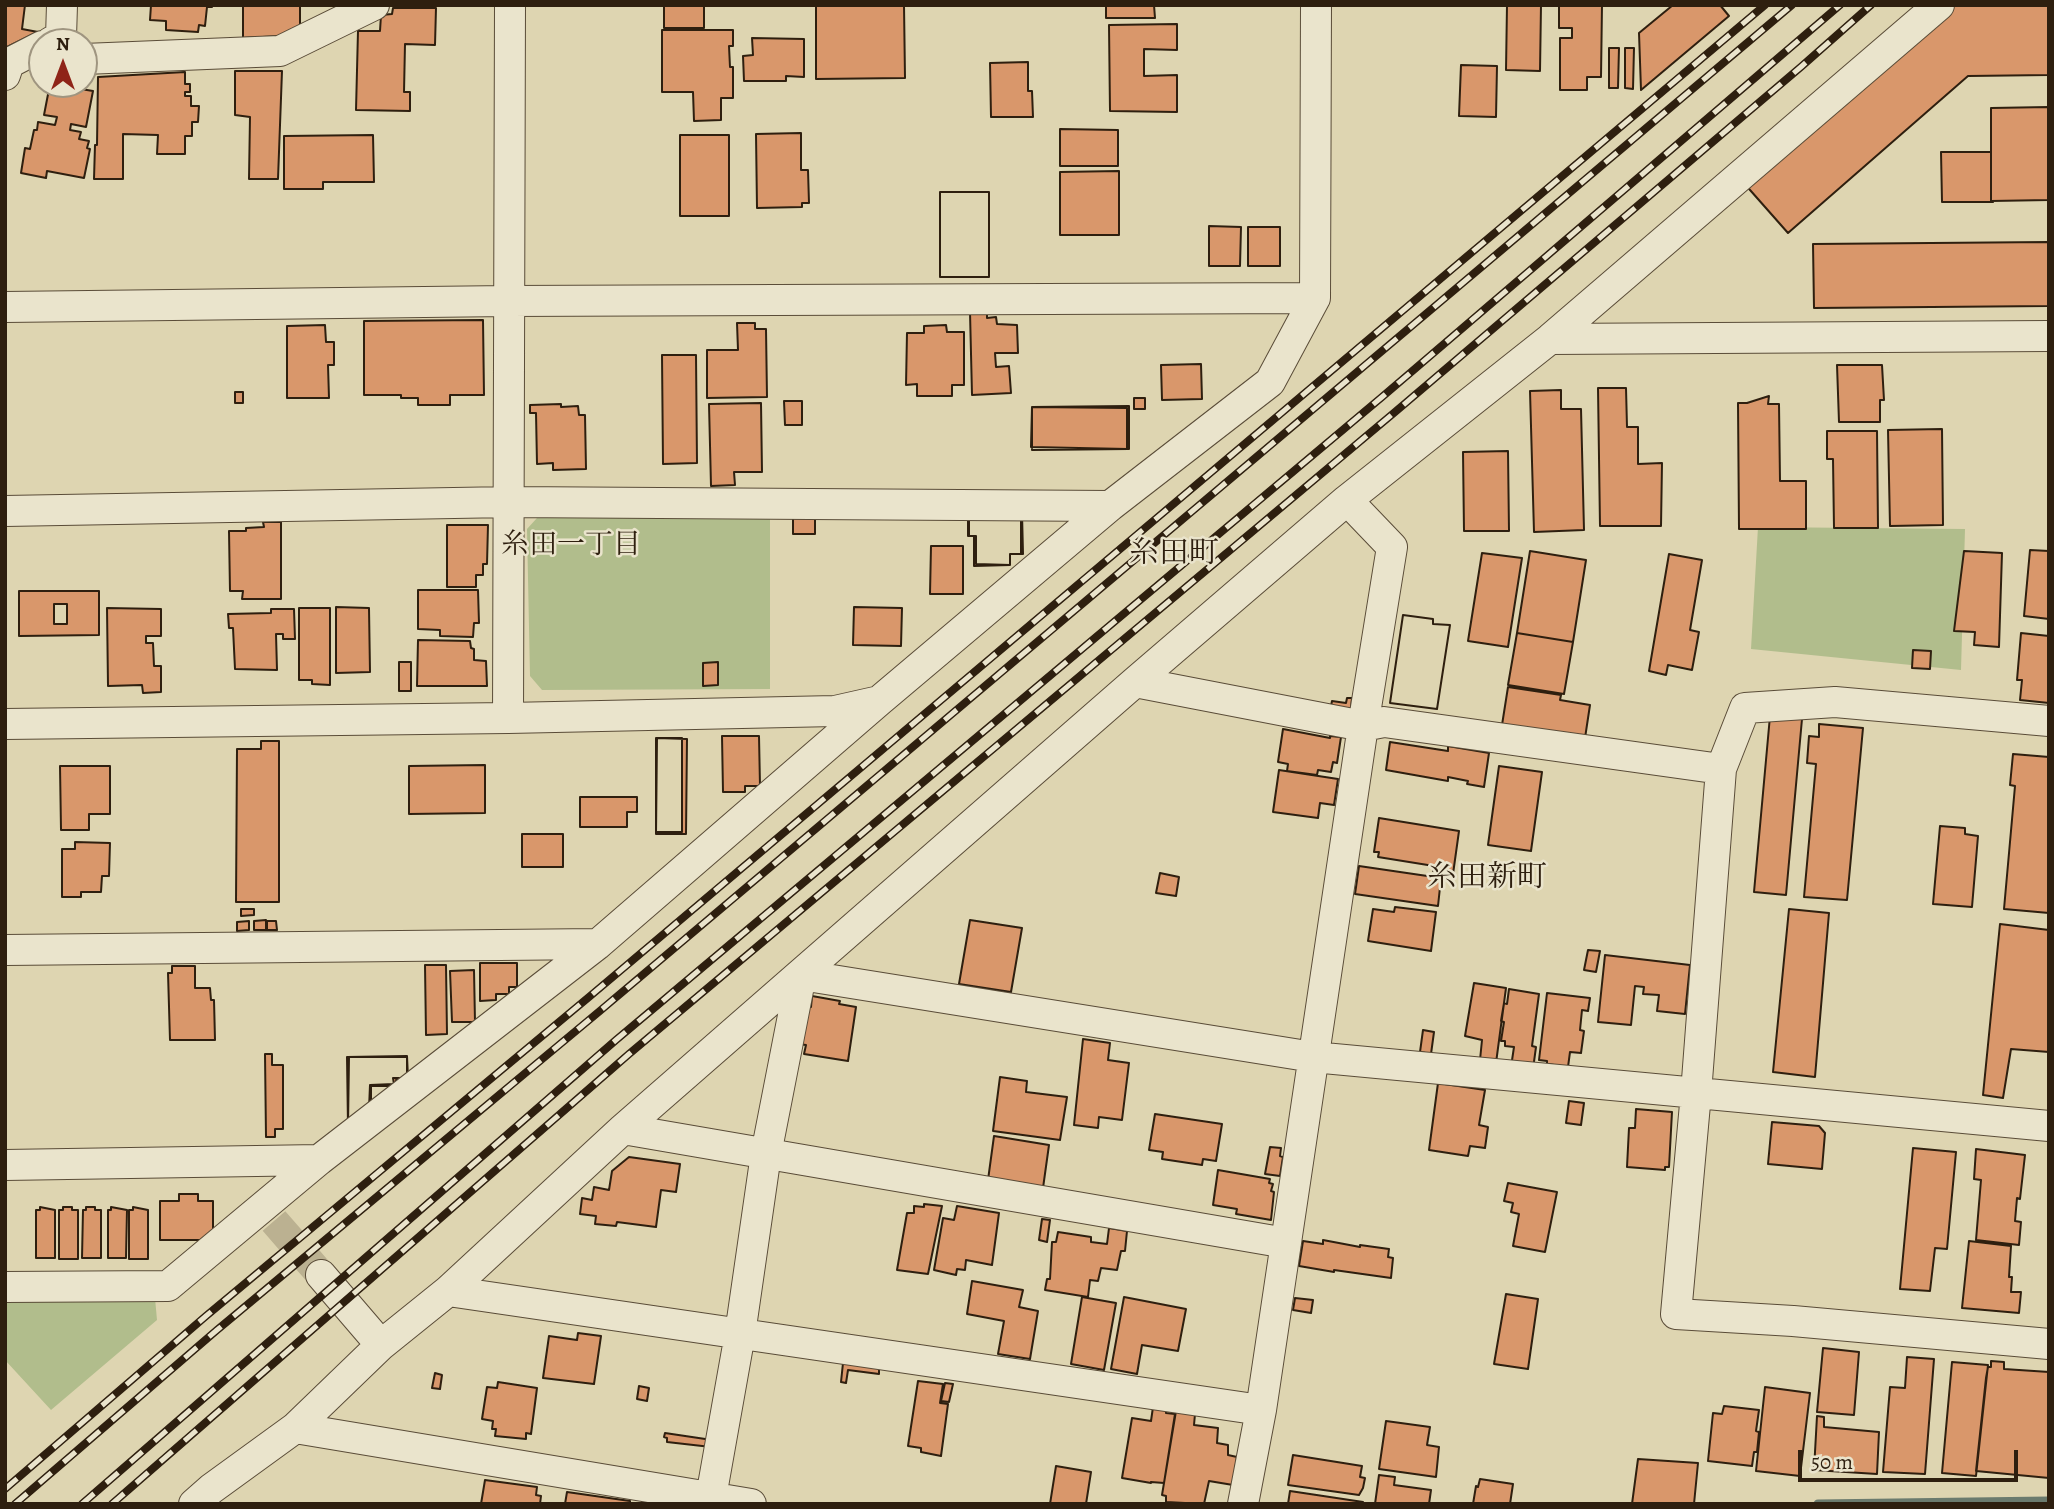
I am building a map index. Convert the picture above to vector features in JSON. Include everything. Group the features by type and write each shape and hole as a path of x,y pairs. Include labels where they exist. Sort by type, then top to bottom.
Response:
{"street":[{"path":"61,28 62,5"},
{"path":"98,59 280,51 374,5"},
{"path":"508,718 510,5"},
{"path":"5,1286 168,1286 269,1214 319,1160 598,944 878,701 1110,506 1270,382 1315,298 1316,5"},
{"path":"203,1496 295,1428 380,1345 448,1291 624,1129 1347,500 1550,339 1940,5"},
{"path":"7,66 28,54"},
{"path":"7,66 28,63"},
{"path":"5,307 508,301 1315,298"},
{"path":"1550,339 2049,337"},
{"path":"1243,1504 1261,1410 1392,547 1347,500"},
{"path":"5,511 510,502 1110,506"},
{"path":"1135,682 1363,726 1384,722 1721,769"},
{"path":"5,724 835,711 878,701"},
{"path":"2049,721 1835,702 1745,708 1721,769 1676,1314 1793,1321 2049,1344"},
{"path":"5,950 598,944"},
{"path":"801,975 1313,1057 2049,1126"},
{"path":"711,1497 740,1334 766,1154 801,975"},
{"path":"624,1129 1286,1243"},
{"path":"5,1165 319,1160"},
{"path":"321,1275 380,1345"},
{"path":"448,1291 1261,1410"},
{"path":"295,1428 751,1504"}],"green space":[{"path":"770,514 770,689 542,690 530,676 527,529 537,518"},
{"path":"1758,527 1965,529 1961,670 1751,649"},
{"path":"155,1298 157,1320 51,1410 5,1360 5,1299"}],"building":[{"path":"5,5 25,5 22,29 28,30 28,37 5,48"},
{"path":"151,5 212,7 207,7 205,26 199,25 198,32 166,30 166,21 150,20"},
{"path":"243,5 300,5 300,28 282,36 243,38"},
{"path":"664,5 704,5 704,28 664,28"},
{"path":"816,5 904,5 905,78 816,79"},
{"path":"1106,5 1154,5 1155,18 1106,18"},
{"path":"1507,5 1541,5 1540,71 1506,70"},
{"path":"1559,5 1602,5 1601,77 1587,77 1587,90 1560,90 1560,38 1572,38 1572,28 1559,28"},
{"path":"1673,5 1720,5 1729,16 1641,90 1639,33"},
{"path":"1928,5 2049,5 2049,75 1968,76 1788,233 1735,173"},
{"path":"393,8 436,8 435,45 405,44 404,92 410,92 410,111 356,110 358,31 380,31 381,15 392,14"},
{"path":"1177,24 1177,50 1144,49 1144,76 1177,75 1177,112 1110,111 1109,25"},
{"path":"662,30 733,30 733,46 729,46 730,67 733,67 733,98 721,98 721,120 694,121 693,92 662,92"},
{"path":"752,38 804,39 804,77 786,76 786,81 744,81 743,56 753,55"},
{"path":"1609,48 1619,48 1618,88 1609,88"},
{"path":"1625,48 1634,48 1633,89 1625,88"},
{"path":"1028,62 1028,91 1032,91 1033,117 991,117 990,63"},
{"path":"1461,65 1497,66 1496,117 1459,116"},
{"path":"235,71 282,71 278,179 249,179 250,117 235,115"},
{"path":"185,72 185,84 190,84 190,92 185,92 185,96 191,96 191,106 199,106 198,122 192,122 192,136 185,136 185,154 157,154 158,135 123,134 123,179 94,179 98,77"},
{"path":"47,98 92,98 86,127 71,124 70,130 81,132 79,139 89,141 84,178 47,171 46,178 21,173 25,148 30,149 38,122 55,125 57,117 44,115"},
{"path":"2049,107 2049,200 1991,201 1991,108"},
{"path":"1060,129 1118,130 1118,166 1060,166"},
{"path":"801,133 801,170 808,170 809,203 802,203 802,207 757,208 756,134"},
{"path":"373,135 374,182 323,182 323,189 284,189 284,136"},
{"path":"680,135 729,135 729,216 680,216"},
{"path":"1941,152 1991,152 1993,202 1942,202"},
{"path":"1119,171 1119,235 1060,235 1060,172"},
{"path":"940,192 989,192 989,277 940,277"},
{"path":"940,192 989,192 989,277 940,277"},
{"path":"1209,226 1241,227 1240,266 1209,266"},
{"path":"1248,227 1280,227 1280,266 1248,266"},
{"path":"2049,242 2049,306 1814,308 1813,244"},
{"path":"970,312 987,313 987,318 996,317 997,324 1017,325 1018,353 995,353 996,367 1009,366 1011,393 972,395"},
{"path":"483,320 484,395 450,395 450,405 418,405 418,398 364,395 364,321"},
{"path":"737,323 755,323 755,329 766,329 767,397 707,398 707,350 738,350"},
{"path":"325,325 326,342 334,342 334,365 328,365 329,398 287,398 287,326"},
{"path":"946,325 947,332 964,332 964,385 952,385 952,396 917,396 917,384 906,385 907,333 924,333 924,326"},
{"path":"662,355 696,355 697,463 663,464"},
{"path":"1201,364 1202,399 1162,400 1161,365"},
{"path":"1837,365 1882,365 1884,400 1880,400 1880,422 1839,422"},
{"path":"1598,388 1626,388 1627,427 1638,427 1638,464 1662,463 1661,526 1600,526"},
{"path":"1561,390 1561,409 1581,409 1584,530 1534,532 1530,391"},
{"path":"235,392 243,392 243,403 235,403"},
{"path":"1769,396 1768,404 1779,404 1780,481 1806,481 1806,529 1739,529 1738,403"},
{"path":"1134,398 1145,398 1145,409 1134,409"},
{"path":"784,401 802,401 802,425 785,425"},
{"path":"761,403 762,472 734,472 735,485 711,486 709,404"},
{"path":"561,404 561,407 578,406 579,415 585,415 586,469 553,470 553,463 537,464 536,413 530,413 530,405"},
{"path":"1129,406 1129,449 1032,450 1032,407"},
{"path":"1129,406 1129,449 1032,450 1032,407"},
{"path":"1032,407 1127,408 1127,449 1031,447"},
{"path":"1942,429 1943,525 1890,526 1888,430"},
{"path":"1827,431 1877,431 1878,528 1834,528 1833,459 1827,459"},
{"path":"1508,451 1509,531 1464,531 1463,452"},
{"path":"969,508 1021,509 1021,554 1010,554 1010,565 976,564 976,536 969,536"},
{"path":"1022,513 1023,554 1010,554 1010,565 974,566 974,536 968,536 968,514"},
{"path":"793,516 815,516 815,534 793,534"},
{"path":"263,522 281,522 281,599 242,599 243,591 230,591 229,531 264,527"},
{"path":"447,525 488,525 487,564 483,564 483,575 476,575 476,587 447,587"},
{"path":"931,546 963,546 963,594 930,594"},
{"path":"2030,550 2049,551 2049,619 2024,616"},
{"path":"1530,551 1586,560 1573,642 1517,633"},
{"path":"1964,551 2002,553 1999,647 1974,645 1975,632 1954,631"},
{"path":"1482,553 1522,558 1508,647 1468,641"},
{"path":"1669,554 1702,560 1690,630 1699,632 1692,670 1668,665 1666,675 1649,671"},
{"path":"418,590 478,590 479,623 474,623 473,637 440,636 440,630 418,629"},
{"path":"19,591 99,591 99,635 19,636"},
{"path":"54,604 67,604 67,624 54,624"},
{"path":"336,607 369,608 370,672 336,673"},
{"path":"854,607 902,608 901,646 853,645"},
{"path":"107,608 161,609 161,636 146,636 146,643 153,643 154,666 161,666 161,692 143,693 142,685 108,686"},
{"path":"299,608 330,608 330,685 299,680"},
{"path":"271,609 294,609 295,639 283,639 283,634 276,634 277,670 235,669 233,628 229,628 228,614 271,613"},
{"path":"1403,615 1433,619 1433,624 1450,625 1437,709 1390,703"},
{"path":"1403,615 1433,619 1433,624 1450,625 1437,709 1390,703"},
{"path":"1517,633 1573,642 1564,694 1508,685"},
{"path":"2021,633 2049,636 2049,703 2020,700 2022,680 2017,680"},
{"path":"418,640 470,641 471,648 474,649 474,660 486,661 487,686 417,686"},
{"path":"1913,650 1931,651 1930,669 1912,668"},
{"path":"399,662 411,662 411,691 399,691"},
{"path":"718,662 718,685 703,686 703,663"},
{"path":"1508,687 1561,695 1560,700 1590,705 1585,738 1502,725"},
{"path":"1347,698 1352,698 1351,710 1331,706 1332,701 1346,703"},
{"path":"1770,716 1802,719 1786,895 1754,892"},
{"path":"1819,724 1863,728 1847,900 1804,897 1816,764 1807,763 1809,736 1819,737"},
{"path":"1283,729 1330,738 1341,737 1337,763 1333,762 1331,772 1318,770 1317,775 1287,771 1288,764 1278,762"},
{"path":"722,736 759,736 760,786 745,786 745,792 723,792"},
{"path":"656,738 682,738 682,832 656,832"},
{"path":"657,738 687,739 686,834 656,834"},
{"path":"261,741 279,741 279,902 236,902 237,749 261,749"},
{"path":"1390,742 1448,751 1448,746 1489,753 1484,787 1448,777 1448,781 1386,770"},
{"path":"2013,754 2049,757 2049,913 2004,909 2015,786 2010,785"},
{"path":"485,765 485,813 409,814 409,766"},
{"path":"60,766 110,766 110,814 89,814 89,830 61,830"},
{"path":"1499,766 1542,772 1531,851 1488,845"},
{"path":"1279,770 1338,779 1334,805 1320,803 1318,818 1273,812"},
{"path":"580,797 637,797 637,812 627,812 627,827 580,827"},
{"path":"1379,818 1459,831 1453,874 1433,871 1434,866 1378,857 1379,852 1374,852"},
{"path":"1940,826 1965,828 1965,834 1978,836 1972,907 1933,904"},
{"path":"522,834 563,834 563,867 522,867"},
{"path":"75,842 110,843 109,876 102,876 101,892 81,892 81,897 62,897 62,849 75,849"},
{"path":"1359,866 1441,878 1438,906 1355,894"},
{"path":"1160,873 1179,877 1176,896 1156,893"},
{"path":"1395,907 1436,912 1431,951 1368,941 1373,909 1394,912"},
{"path":"241,909 254,909 254,915 241,916"},
{"path":"1789,909 1829,913 1815,1077 1773,1072"},
{"path":"266,920 266,930 254,930 254,921"},
{"path":"970,920 1022,928 1011,992 959,984"},
{"path":"249,921 249,930 237,931 237,922"},
{"path":"267,921 276,921 277,930 267,930"},
{"path":"2000,924 2049,930 2049,1052 2011,1049 2003,1098 1983,1095"},
{"path":"1588,950 1600,951 1596,972 1584,970"},
{"path":"1605,955 1690,965 1685,1014 1657,1011 1659,995 1643,994 1644,987 1635,986 1631,1025 1598,1022"},
{"path":"480,963 517,963 517,987 509,987 509,994 496,994 496,1000 480,1001"},
{"path":"425,965 446,965 447,1034 426,1035"},
{"path":"172,966 195,966 195,988 210,988 211,1000 214,1000 215,1040 170,1040 168,973 172,973"},
{"path":"474,970 475,1022 452,1022 450,971"},
{"path":"1474,983 1506,988 1496,1063 1480,1060 1482,1040 1465,1036"},
{"path":"1509,989 1539,994 1532,1046 1536,1047 1533,1069 1511,1067 1514,1047 1505,1046 1505,1041 1501,1041 1504,1022 1501,1021"},
{"path":"1547,993 1590,998 1588,1011 1582,1010 1580,1030 1584,1031 1581,1053 1570,1052 1568,1067 1539,1060"},
{"path":"812,996 856,1007 848,1061 804,1054 806,1045 798,1044 804,1007 811,1007"},
{"path":"1423,1030 1434,1032 1431,1054 1420,1052"},
{"path":"1083,1039 1110,1043 1108,1060 1129,1063 1122,1120 1099,1117 1098,1128 1074,1125"},
{"path":"265,1054 272,1054 272,1065 283,1065 283,1129 275,1129 275,1137 266,1137"},
{"path":"407,1056 408,1078 393,1078 394,1084 370,1085 369,1109 348,1126 347,1057"},
{"path":"349,1057 407,1057 407,1080 396,1080 396,1086 371,1086 371,1108 348,1126"},
{"path":"1000,1077 1027,1081 1026,1092 1067,1097 1060,1140 993,1131"},
{"path":"1438,1083 1485,1090 1479,1125 1488,1127 1485,1148 1470,1146 1468,1156 1429,1150"},
{"path":"1569,1101 1584,1103 1581,1125 1566,1123"},
{"path":"1636,1109 1672,1112 1669,1167 1665,1167 1665,1170 1627,1167 1629,1128 1635,1128"},
{"path":"1155,1114 1222,1124 1216,1161 1203,1159 1202,1165 1162,1159 1163,1152 1149,1150"},
{"path":"1772,1122 1819,1126 1825,1133 1822,1169 1768,1164"},
{"path":"994,1136 1049,1145 1043,1188 988,1180"},
{"path":"1270,1147 1281,1148 1280,1156 1283,1157 1280,1176 1265,1174"},
{"path":"1913,1148 1956,1152 1947,1249 1935,1248 1930,1291 1900,1289"},
{"path":"1976,1149 2025,1155 2015,1221 2021,1222 2019,1245 1976,1240 1981,1180 1974,1179"},
{"path":"629,1157 680,1164 676,1192 661,1190 656,1227 617,1222 616,1226 595,1224 596,1216 580,1214 582,1198 592,1200 594,1187 609,1190 612,1171"},
{"path":"1218,1170 1270,1179 1269,1183 1273,1184 1271,1191 1274,1192 1271,1220 1236,1214 1237,1209 1213,1205"},
{"path":"1508,1183 1557,1192 1545,1252 1513,1246 1519,1214 1511,1212 1513,1203 1504,1201"},
{"path":"179,1194 198,1194 198,1201 213,1201 213,1240 160,1240 160,1201 179,1201"},
{"path":"924,1204 942,1206 928,1274 897,1270 907,1213 914,1213 914,1206 924,1207"},
{"path":"957,1206 999,1213 992,1265 966,1260 965,1270 957,1269 956,1275 934,1270 943,1218 954,1220"},
{"path":"40,1207 55,1210 55,1258 36,1258 36,1210 40,1210"},
{"path":"63,1207 78,1210 78,1259 59,1259 59,1210 63,1210"},
{"path":"86,1207 101,1210 101,1258 82,1258 83,1210 86,1210"},
{"path":"111,1207 127,1210 126,1258 108,1258 108,1210 111,1210"},
{"path":"133,1207 148,1210 148,1259 129,1259 129,1210 133,1210"},
{"path":"1042,1219 1050,1220 1047,1242 1039,1240"},
{"path":"1109,1228 1127,1231 1125,1251 1121,1251 1117,1270 1101,1268 1098,1281 1090,1280 1088,1297 1045,1290 1047,1279 1050,1279 1052,1242 1056,1242 1058,1232 1091,1237 1091,1242 1107,1244"},
{"path":"1323,1240 1389,1249 1388,1257 1393,1258 1391,1278 1299,1266 1303,1241 1323,1244"},
{"path":"1969,1241 2011,1246 2009,1277 2012,1277 2011,1292 2021,1292 2019,1313 1962,1308"},
{"path":"972,1281 1023,1290 1019,1307 1038,1311 1030,1359 998,1354 1004,1321 967,1314"},
{"path":"1506,1294 1538,1299 1528,1369 1494,1364"},
{"path":"1082,1297 1116,1303 1104,1370 1071,1364"},
{"path":"1124,1297 1186,1309 1178,1351 1142,1345 1137,1374 1111,1369"},
{"path":"1295,1298 1313,1300 1311,1313 1293,1310"},
{"path":"578,1333 601,1336 594,1384 543,1378 549,1336 577,1340"},
{"path":"1823,1348 1859,1352 1854,1415 1817,1412"},
{"path":"1907,1357 1934,1359 1925,1474 1883,1472 1890,1387 1905,1388"},
{"path":"1991,1361 2004,1362 2004,1369 2049,1372 2049,1478 1976,1471 1986,1378"},
{"path":"1952,1362 1988,1365 1976,1476 1942,1473"},
{"path":"843,1363 879,1368 879,1374 848,1370 846,1383 841,1382"},
{"path":"435,1373 442,1375 440,1389 432,1388"},
{"path":"918,1381 943,1384 940,1403 948,1404 941,1456 908,1446"},
{"path":"498,1382 537,1388 531,1434 526,1433 526,1439 495,1436 493,1421 482,1419 487,1387 497,1388"},
{"path":"945,1383 953,1384 949,1402 941,1401"},
{"path":"639,1386 649,1388 647,1401 637,1399"},
{"path":"1765,1387 1810,1393 1800,1476 1756,1471"},
{"path":"1724,1406 1759,1410 1757,1452 1754,1452 1752,1466 1708,1461 1713,1413 1722,1414"},
{"path":"1153,1407 1175,1414 1164,1483 1122,1478 1132,1418 1151,1421"},
{"path":"1176,1411 1195,1414 1194,1425 1218,1428 1217,1443 1228,1445 1228,1455 1237,1457 1233,1485 1209,1481 1204,1504 1166,1502 1166,1496 1162,1495"},
{"path":"1817,1416 1824,1417 1824,1427 1879,1432 1877,1474 1814,1470"},
{"path":"1386,1421 1430,1427 1427,1445 1439,1447 1436,1477 1379,1469"},
{"path":"665,1433 712,1440 711,1447 667,1442"},
{"path":"1293,1455 1362,1466 1360,1477 1365,1478 1363,1488 1359,1495 1288,1485"},
{"path":"1638,1459 1698,1463 1694,1504 1632,1504"},
{"path":"1056,1466 1091,1472 1086,1504 1050,1504"},
{"path":"1379,1475 1395,1477 1394,1485 1431,1490 1429,1504 1375,1504"},
{"path":"1480,1479 1513,1484 1510,1504 1473,1504"},
{"path":"485,1480 537,1487 536,1495 541,1496 540,1504 481,1504"},
{"path":"1290,1491 1363,1502 1363,1504 1288,1504"},
{"path":"567,1492 630,1501 630,1504 565,1504"}],"waterway":[{"path":"1818,1504 2049,1501"}],"tunnel":[{"path":"274,1221 321,1275"}],"railway":[{"path":"5,1489 206,1316 589,997 1765,5"},
{"path":"15,1504 217,1330 601,1010 1792,5"},
{"path":"82,1504 616,1040 1382,397 1840,5"},
{"path":"112,1504 629,1054 1395,412 1871,5"}],"district":[{"name":"糸田一丁目","path":"571,546"},
{"name":"糸田町","path":"1174,555"},
{"name":"糸田新町","path":"1487,879"}]}
